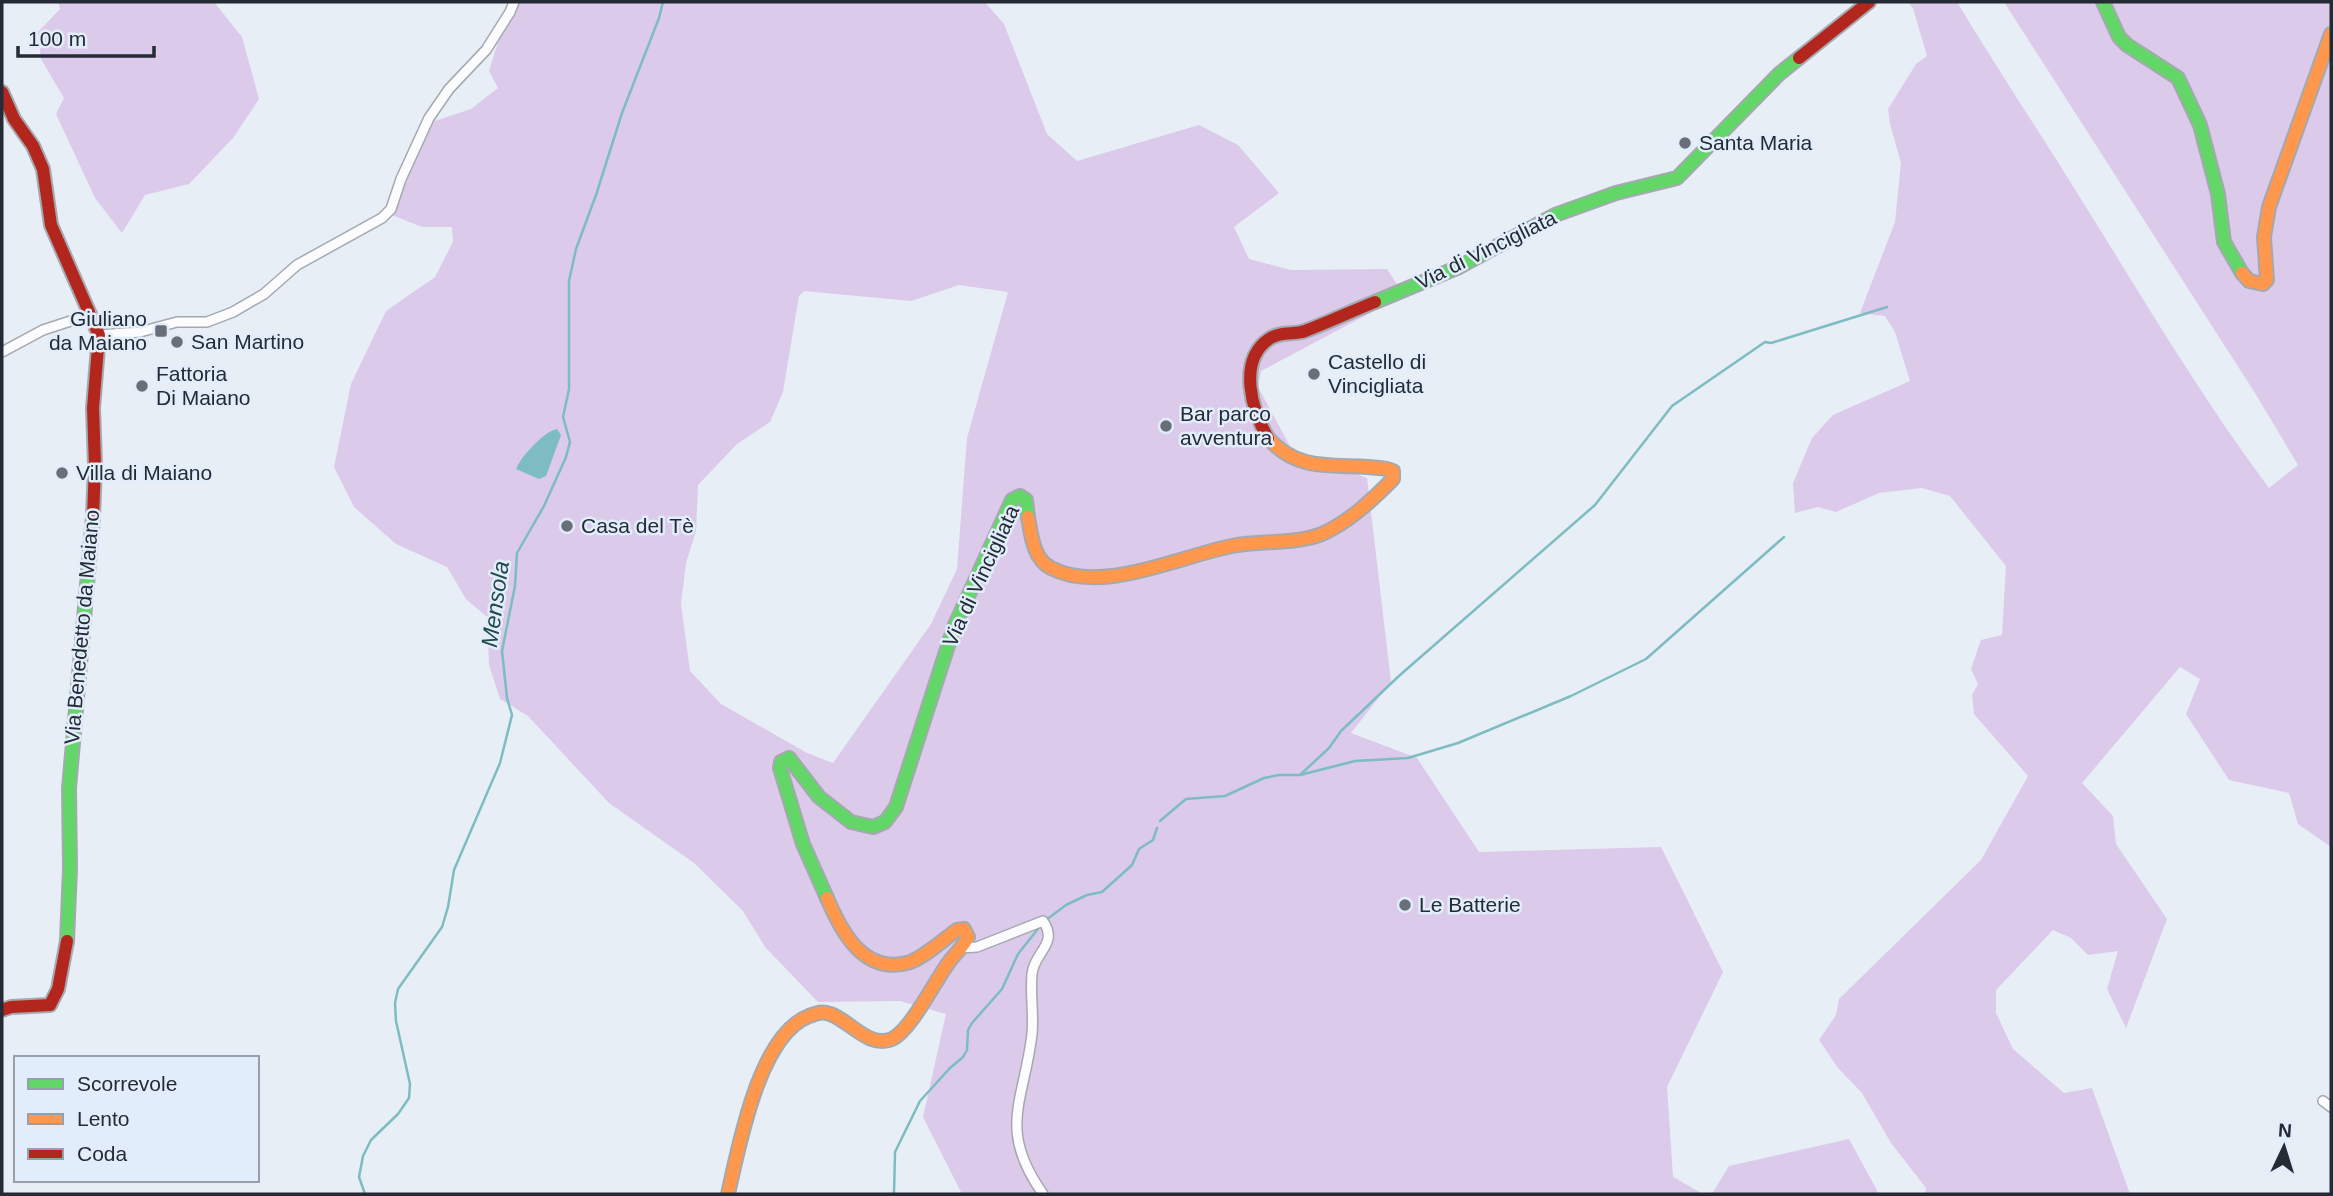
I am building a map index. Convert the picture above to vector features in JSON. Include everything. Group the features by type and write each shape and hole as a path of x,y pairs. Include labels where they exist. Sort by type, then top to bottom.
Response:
{"street":[{"path":"99,335 140,332 177,323 207,322 233,312 264,294 297,265 382,218 391,209 401,179 429,117 449,89 486,50 514,2"},
{"name":"Via di Vincigliata","path":"959,948 968,937 968,932 964,929 957,930 909,963 886,965 863,957 838,924 803,844 780,768 781,762 789,758 819,798 837,815 870,828 879,826 890,818 896,807 954,627 1012,500 1020,496 1026,500 1035,550 1048,567 1086,576 1133,572 1233,545 1292,542 1319,535 1342,523 1393,479 1392,471 1383,467 1346,468 1306,463 1276,450 1259,425 1250,393 1250,371 1258,348 1276,333 1302,331 1459,267 1555,215 1616,193 1677,178 1779,74 1869,2"},
{"path":"2103,2 2119,37 2178,78 2200,125 2218,194 2224,242 2238,269 2255,284 2263,284 2267,280 2264,237 2269,208 2331,34"},
{"name":"Via Benedetto da Maiano","path":"2,92 43,169 51,225 99,335 93,408 95,465 92,531 69,788 67,950 59,990 50,1005 2,1010"},
{"path":"2,352 43,330 92,314"},
{"path":"728,1194 754,1091 765,1065 790,1028 802,1019 823,1012 833,1015 874,1040 893,1039 907,1024 959,948 977,947 1045,924 1049,939 1034,964 1033,1031 1016,1117 1019,1151 1028,1173 1043,1194"}],"shaded area":[{"path":"58,2 214,2 242,37 259,99 233,138 189,184 145,195 122,233 95,198 56,114 64,98 41,59 38,32 60,9"},
{"path":"517,2 985,2 1004,24 1047,134 1077,161 1199,125 1238,145 1279,193 1234,227 1249,259 1291,270 1387,269 1404,295 1261,371 1258,387 1291,448 1367,478 1391,682 1351,733 1417,758 1479,852 1661,847 1723,972 1667,1087 1673,1177 1703,1194 962,1194 923,1117 946,1014 900,1001 818,1002 765,947 743,911 694,863 609,803 528,716 500,699 489,665 487,617 466,599 447,567 396,544 354,507 334,467 351,384 386,311 435,277 453,242 452,227 422,227 392,215 432,122 471,109 498,88 489,71 498,42","holes":["959,285 1008,292 967,438 957,569 931,624 833,763 807,753 721,704 690,671 681,604 686,563 696,531 698,485 737,444 770,422 783,392 799,296 804,291 911,301"]},
{"path":"1908,2 1957,2 2174,348 2269,488 2298,465 2255,393 2004,2 2331,2 2331,847 2298,824 2289,793 2229,780 2186,714 2200,679 2180,667 2082,783 2113,816 2116,844 2167,919 2126,1028 2107,989 2118,951 2088,955 2071,938 2053,930 1996,990 1996,1013 2013,1049 2064,1093 2092,1088 2130,1194 1925,1194 1926,1188 1891,1143 1862,1093 1838,1068 1819,1040 1836,1015 1839,999 1981,860 2028,776 1974,714 1972,695 1978,684 1971,669 1981,640 2002,635 2006,566 1950,496 1922,488 1879,493 1836,512 1818,507 1795,513 1793,483 1812,438 1833,415 1910,381 1895,332 1885,316 1860,313 1895,222 1901,163 1888,109 1916,64 1927,56 1913,8"},
{"path":"1849,1139 1879,1194 1712,1194 1729,1166"}],"water":[{"path":"557,429 561,435 546,476 539,479 516,469 534,445 546,434"}],"waterway":[{"name":"Mensola","path":"365,1194 359,1177 363,1156 371,1140 398,1114 409,1098 410,1084 396,1021 395,1003 398,989 442,927 454,870 500,763 512,715 507,698 502,651 515,586 517,553 544,506 570,442 563,417 569,389 569,281 576,249 663,2"},
{"path":"1300,775 1329,748 1341,731 1400,675 1595,505 1672,406 1765,342 1771,343 1887,307"},
{"path":"1160,821 1186,799 1225,796 1264,778 1279,775 1300,775 1355,761 1408,758 1458,743 1571,696 1646,659 1784,537"},
{"path":"1046,920 1066,905 1087,895 1102,892 1132,865 1139,849 1153,840 1157,828"},
{"path":"894,1194 895,1152 920,1101 963,1057 972,1023 1002,989 1018,954 1041,925"}],"traffic: fast":[{"path":"2103,2 2119,37 2178,78 2200,125 2218,194 2224,242 2242,273"},
{"path":"1375,302 1459,267 1555,215 1616,193 1677,178 1779,74 1799,58"},
{"path":"827,898 803,844 780,768 781,762 789,758 819,797 851,822 873,827 885,822 896,807 954,627 1012,500 1020,496 1026,500 1028,517"},
{"path":"67,941 69,788 93,517"}],"traffic: slow":[{"path":"2242,273 2249,281 2263,284 2267,280 2264,237 2269,207 2331,34"},
{"path":"1028,517 1040,559 1051,568 1071,575 1117,576 1232,546 1300,540 1322,534 1351,517 1393,479 1393,471 1387,469 1309,463 1281,450 1268,438"},
{"path":"728,1194 754,1094 777,1045 792,1027 809,1016 824,1013 837,1017 867,1037 884,1041 892,1039 915,1016 943,970 968,937 964,929 957,930 913,961 892,965 878,962 866,956 847,936 827,898"}],"traffic: jam":[{"path":"1799,58 1869,2"},
{"path":"2,92 43,169 51,225 99,335 93,408 93,517"},
{"path":"1268,438 1257,414 1250,387 1250,373 1259,348 1273,337 1305,331 1375,302"},
{"path":"2,1010 50,1005 58,989 67,941"}],"place":[{"name":"Santa Maria","path":"1685,143"},
{"name":"Giuliano da Maiano","path":"161,331"},
{"name":"San Martino","path":"177,342"},
{"name":"Castello di Vincigliata","path":"1314,374"},
{"name":"Fattoria Di Maiano","path":"142,386"},
{"name":"Bar parco avventura","path":"1166,426"},
{"name":"Villa di Maiano","path":"62,473"},
{"name":"Casa del Tè","path":"567,526"},
{"name":"Le Batterie","path":"1405,905"}]}
